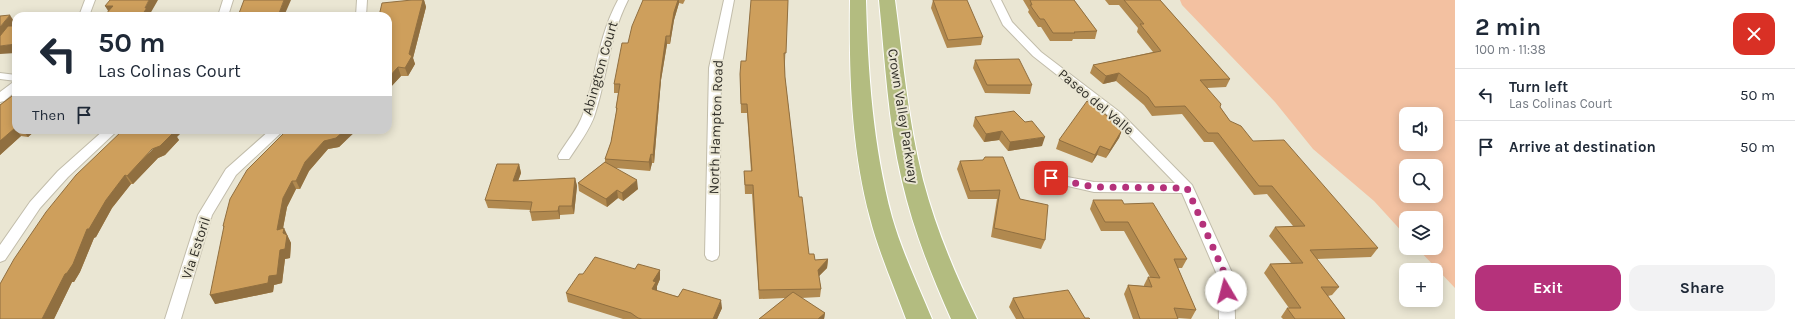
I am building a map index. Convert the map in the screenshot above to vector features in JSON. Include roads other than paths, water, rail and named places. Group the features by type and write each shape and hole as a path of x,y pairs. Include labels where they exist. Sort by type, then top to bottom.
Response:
{"main road":[{"path":"858,0 858,31 864,135 881,217 919,319"},
{"name":"Crown Valley Parkway","path":"887,0 900,110 908,160 922,216 941,270 964,319"}],"street":[{"path":"86,12 90,0"},
{"path":"224,12 228,0"},
{"path":"361,12 362,0"},
{"name":"Abington Court","path":"564,156 589,116 602,51 617,11 623,0"},
{"name":"North Hampton Road","path":"712,255 715,68 729,0"},
{"name":"Paseo del Valle","path":"996,0 1007,23 1037,54 1117,116 1187,188 1226,277 1226,319"},
{"path":"0,76 12,78"},
{"path":"0,98 12,88"},
{"path":"0,256 35,205 63,174 108,134"},
{"name":"Via Estoril","path":"173,319 205,215 231,172 274,134"},
{"path":"1051,178 1094,187 1187,188"}]}
